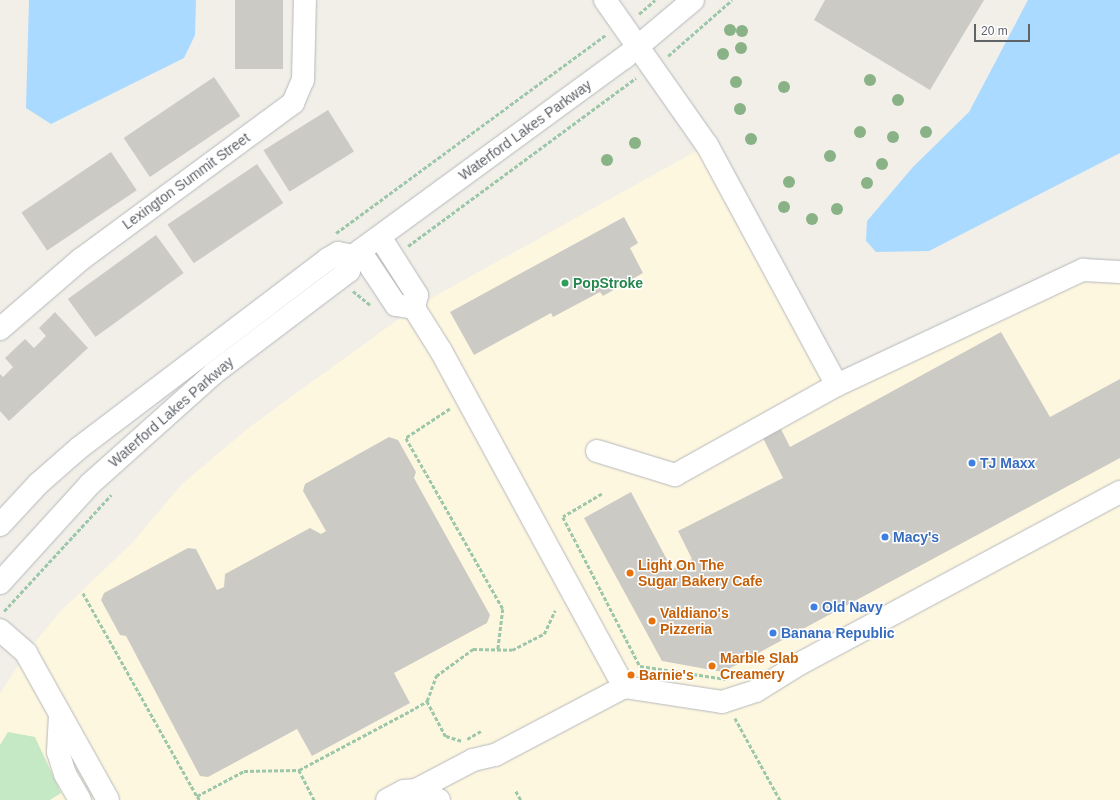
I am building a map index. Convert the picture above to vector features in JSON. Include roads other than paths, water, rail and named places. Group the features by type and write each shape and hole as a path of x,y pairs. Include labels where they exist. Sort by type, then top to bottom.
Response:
{"street":[{"name":"Lexington Summit Street","path":"0,329 80,260 295,100 303,80 305,0"},
{"path":"605,0 707,145 837,385"},
{"name":"Waterford Lakes Parkway","path":"0,583 127,448 214,373 349,271 357,254 638,47 693,0"},
{"path":"380,237 394,256 417,295 414,308 441,351 624,686"},
{"name":"Waterford Lakes Parkway","path":"0,525 38,484 79,448 328,259 338,253 357,254"},
{"path":"357,254 373,272 396,305 414,308"},
{"path":"597,451 675,475 837,385 1083,270 1120,272"},
{"path":"387,800 404,791 416,790 474,760 495,755 624,686 731,701 756,691 801,663 1120,492"},
{"path":"0,630 26,653 108,800"},
{"path":"60,714 58,752 65,774 80,800"},
{"path":"416,790 439,800"}],"water":[{"path":"29,0 196,0 195,35 184,58 51,124 26,108"},
{"path":"1028,0 1120,0 1120,153 929,251 876,252 866,241 867,221 913,167 969,112"}],"place":[{"name":"PopStroke","path":"565,283"},
{"name":"TJ Maxx","path":"972,463"},
{"name":"Macy's","path":"885,537"},
{"name":"Light On The Sugar Bakery Cafe","path":"630,573"},
{"name":"Old Navy","path":"814,607"},
{"name":"Valdiano's Pizzeria","path":"652,621"},
{"name":"Banana Republic","path":"773,633"},
{"name":"Marble Slab Creamery","path":"712,666"},
{"name":"Barnie's","path":"631,675"}]}
